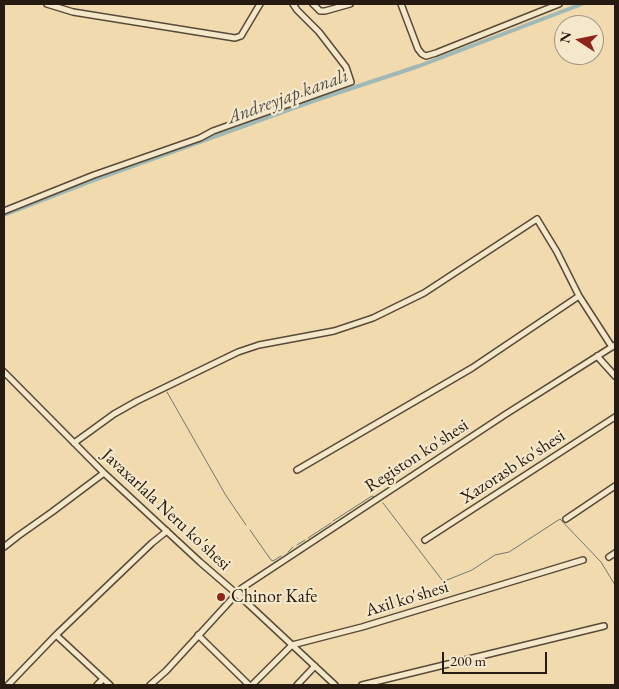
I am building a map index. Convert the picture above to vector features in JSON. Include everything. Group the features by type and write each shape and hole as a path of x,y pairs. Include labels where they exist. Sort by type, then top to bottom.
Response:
{"street":[{"path":"47,4 73,12 235,38 241,36 260,4"},
{"path":"4,211 94,175 351,82 346,67 293,4"},
{"path":"313,4 320,11 324,11 350,4"},
{"path":"401,4 418,48 424,56 436,53 558,4"},
{"path":"74,443 114,414 137,401 238,352 259,345 334,331 373,318 424,292 537,219 557,252 579,296 614,346"},
{"path":"297,470 472,368 579,296"},
{"name":"Registon ko'shesi","path":"150,685 166,671 242,588 614,346"},
{"path":"597,356 615,376"},
{"name":"Javaxarlala Neru ko'shesi","path":"4,372 104,473 335,685"},
{"name":"Xazorasb ko'shesi","path":"425,540 615,417"},
{"path":"4,547 104,473"},
{"path":"566,519 615,486"},
{"path":"8,685 56,635 167,531"},
{"path":"609,557 615,553"},
{"name":"Axil ko'shesi","path":"292,645 362,627 583,560"},
{"path":"362,685 604,626"},
{"path":"56,635 110,685"},
{"path":"198,635 250,685 292,645"},
{"path":"297,685 315,666"},
{"path":"97,685 103,678"}],"waterway":[{"name":"Andreyjap kanalı","path":"4,215 313,101 419,66 582,4"},
{"path":"167,392 225,494 246,525"},
{"path":"333,521 372,496 376,497"},
{"path":"383,503 442,580 447,580 472,570 495,555 509,552 560,519 601,562 615,585"},
{"path":"308,538 331,523"},
{"path":"250,530 271,560 273,561 281,556"},
{"path":"297,545 305,540"},
{"path":"288,552 293,547"}],"place":[{"name":"Chinor Kafe","path":"221,597"}]}
